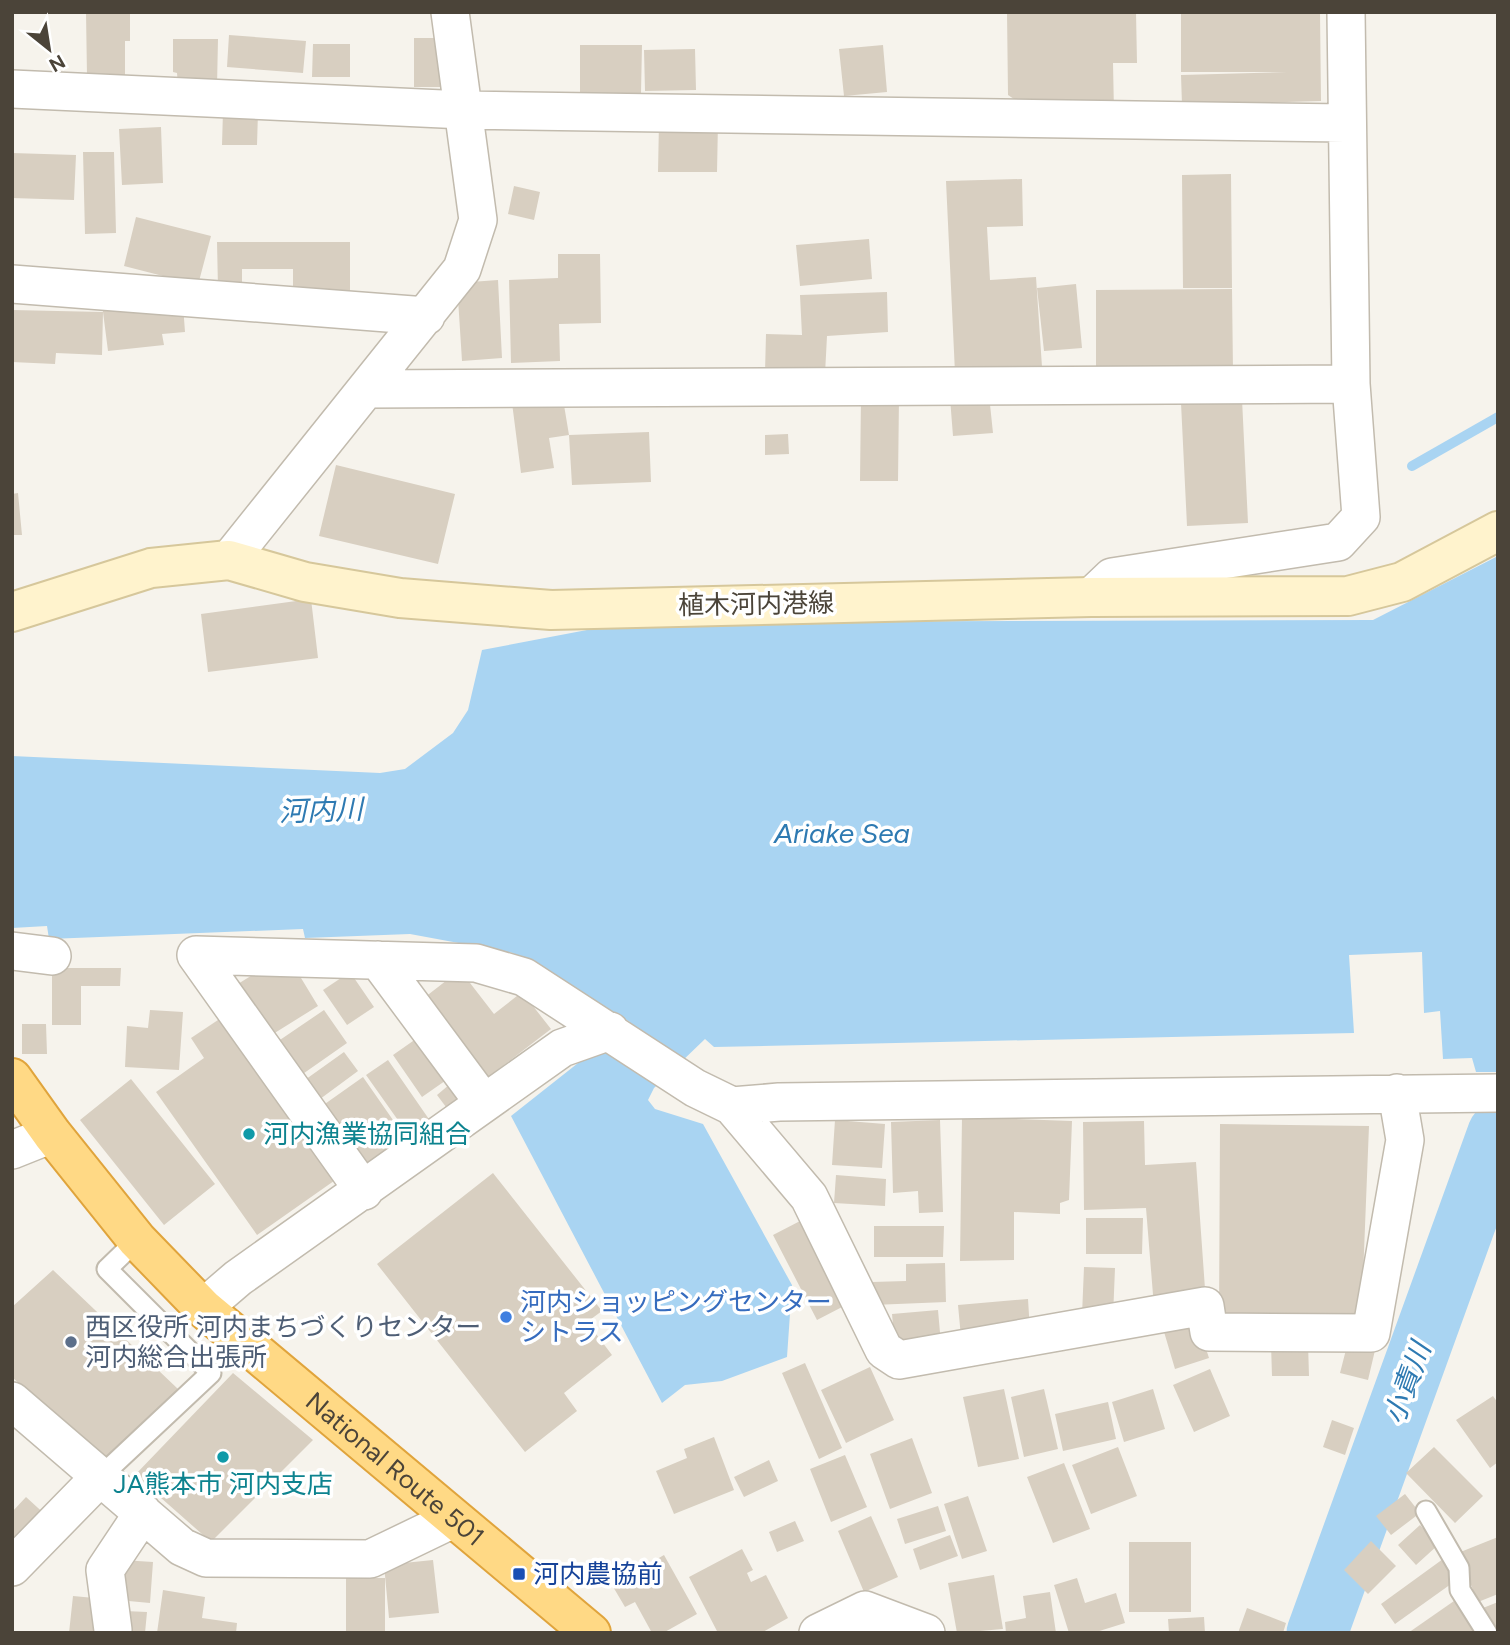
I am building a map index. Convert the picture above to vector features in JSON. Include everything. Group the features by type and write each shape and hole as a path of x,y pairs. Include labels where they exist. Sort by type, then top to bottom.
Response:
{"highway":[{"name":"National Route 501","path":"18,1096 137,1240 204,1308 591,1633"}],"main road":[{"name":"植木河内港線","path":"12,612 151,568 229,561 305,582 400,597 551,610 1091,597 1348,596 1402,582 1498,531"}],"street":[{"path":"229,561 462,269 478,220 450,12"},
{"path":"1091,597 1112,577 1338,542 1361,517 1351,384 1345,123 1346,12"},
{"path":"12,89 464,110 1345,123"},
{"path":"12,284 426,316"},
{"path":"367,389 1351,384"},
{"path":"12,951 52,956"},
{"path":"364,1191 196,955 476,963 524,977 695,1087 732,1106 809,1198 884,1350 899,1360 1205,1306 1209,1332 1371,1333 1405,1140 1397,1093"},
{"path":"378,960 484,1103"},
{"path":"204,1308 238,1278 562,1048 610,1031"},
{"path":"732,1106 779,1102 1498,1093"},
{"path":"12,1150 52,1134"},
{"path":"12,1401 182,1547 206,1558 370,1559 453,1519"},
{"path":"12,1567 99,1478"},
{"path":"113,1630 105,1570 142,1513"},
{"path":"818,1633 865,1610 926,1633"}],"lane":[{"path":"99,1478 211,1373 107,1269 137,1240"},
{"path":"1426,1511 1459,1568 1460,1590 1487,1633"}],"water":[{"name":"Ariake Sea","path":"1498,556 1498,1072 1476,1072 1472,1058 1443,1059 1440,1011 1424,1013 1422,952 1349,955 1354,1033 714,1047 705,1039 654,1088 648,1100 655,1109 703,1124 792,1285 787,1357 722,1381 685,1385 662,1403 511,1116 630,1022 513,953 410,934 305,938 303,929 49,939 47,926 12,928 12,756 380,773 405,769 453,733 468,710 482,650 629,622 1373,620"}],"building":[{"path":"86,12 130,12 130,41 125,41 125,75 87,76"},
{"path":"1007,12 1136,12 1137,63 1113,63 1114,112 1035,113 1008,95"},
{"path":"1181,12 1320,12 1321,101 1182,105 1181,75 1287,72 1181,72"},
{"path":"229,35 306,41 303,73 227,67"},
{"path":"414,38 451,38 451,87 414,87"},
{"path":"173,39 218,39 217,86 178,86 177,73 173,72"},
{"path":"313,44 350,44 350,77 312,77"},
{"path":"580,45 642,45 641,93 580,94"},
{"path":"883,45 887,92 844,96 839,49"},
{"path":"695,49 696,90 645,91 644,50"},
{"path":"223,111 258,112 257,145 222,145"},
{"path":"659,122 718,122 717,172 658,172"},
{"path":"161,127 163,183 122,185 119,129"},
{"path":"83,152 114,152 116,233 85,234"},
{"path":"12,153 76,155 74,200 12,198"},
{"path":"1231,174 1232,288 1183,288 1182,175"},
{"path":"1022,179 1023,226 987,227 990,280 1036,277 1042,367 955,373 946,181"},
{"path":"514,186 540,192 534,220 508,214"},
{"path":"136,217 211,236 198,285 124,266"},
{"path":"869,239 872,279 800,286 796,245"},
{"path":"217,242 350,242 350,299 293,300 293,269 242,269 242,288 218,288"},
{"path":"558,254 600,254 601,323 559,324 560,361 511,363 509,280 558,278"},
{"path":"498,280 502,358 462,361 457,283"},
{"path":"1076,284 1082,348 1044,351 1037,288"},
{"path":"1232,289 1233,372 1096,373 1096,290"},
{"path":"887,292 888,332 827,336 825,374 765,372 766,334 802,335 800,295"},
{"path":"102,305 183,305 185,332 162,334 164,345 108,351"},
{"path":"12,310 103,312 102,355 56,353 55,364 12,362"},
{"path":"561,387 569,435 549,438 554,468 521,473 511,395"},
{"path":"989,395 993,433 953,436 950,398"},
{"path":"861,397 899,397 898,481 860,481"},
{"path":"1242,399 1248,523 1187,526 1181,403"},
{"path":"649,432 651,482 572,485 569,435"},
{"path":"788,434 789,454 765,455 765,435"},
{"path":"336,465 455,494 438,564 319,536"},
{"path":"18,493 22,535 12,535 12,494"},
{"path":"311,599 318,658 208,672 201,614"},
{"path":"52,968 121,968 120,986 81,986 81,1025 52,1025"},
{"path":"460,970 494,1014 522,992 551,1029 482,1082 420,1001"},
{"path":"259,971 298,973 318,1006 265,1039 233,987"},
{"path":"350,972 374,1007 347,1025 323,990"},
{"path":"150,1010 183,1012 179,1070 125,1067 127,1026 148,1028"},
{"path":"324,1010 347,1043 297,1078 274,1044"},
{"name":"河内漁業協同組合","path":"227,1014 341,1176 257,1235 156,1092 204,1058 191,1038"},
{"path":"22,1024 46,1024 47,1054 22,1054"},
{"path":"423,1034 452,1076 422,1097 393,1055"},
{"path":"344,1052 358,1071 316,1102 302,1082"},
{"path":"388,1060 433,1125 412,1140 366,1075"},
{"path":"363,1077 409,1143 367,1172 322,1106"},
{"path":"131,1079 215,1184 164,1225 80,1120"},
{"path":"456,1079 470,1094 449,1111 437,1095"},
{"path":"962,1117 1072,1121 1069,1200 1060,1203 1060,1214 1014,1212 1014,1260 960,1261"},
{"path":"835,1120 885,1124 882,1168 832,1165"},
{"path":"940,1120 943,1212 919,1213 918,1191 893,1193 891,1122"},
{"path":"1144,1121 1145,1165 1196,1162 1206,1303 1154,1307 1146,1208 1084,1210 1083,1122"},
{"path":"1220,1124 1369,1126 1361,1327 1219,1320"},
{"name":"河内ショッピングセンター シトラス","path":"493,1173 602,1311 587,1322 612,1355 564,1393 577,1411 525,1452 377,1264"},
{"path":"836,1175 886,1179 885,1206 834,1203"},
{"path":"1086,1218 1143,1218 1142,1254 1086,1254"},
{"path":"802,1220 844,1306 817,1320 773,1235"},
{"path":"874,1226 944,1226 943,1257 874,1257"},
{"path":"945,1263 946,1302 873,1305 872,1282 906,1281 906,1264"},
{"path":"1084,1267 1115,1268 1113,1317 1082,1315"},
{"name":"西区役所 河内まちづくりセンター 河内総合出張所","path":"53,1270 178,1389 107,1464 12,1377 12,1307"},
{"path":"1028,1299 1030,1331 961,1337 958,1305"},
{"path":"938,1310 941,1344 895,1347 892,1314"},
{"path":"1195,1315 1209,1358 1175,1369 1162,1325"},
{"path":"1349,1338 1376,1346 1368,1380 1340,1373"},
{"path":"1308,1343 1309,1376 1272,1376 1271,1344"},
{"path":"805,1363 842,1448 819,1459 782,1373"},
{"path":"870,1367 894,1420 846,1443 821,1390"},
{"path":"1210,1369 1230,1416 1194,1432 1173,1385"},
{"name":"JA熊本市 河内支店","path":"233,1373 313,1440 211,1542 135,1475"},
{"path":"1004,1389 1019,1459 978,1467 963,1397"},
{"path":"1044,1389 1058,1449 1024,1457 1011,1397"},
{"path":"1153,1389 1165,1429 1124,1442 1112,1402"},
{"path":"1493,1396 1498,1403 1498,1462 1490,1468 1456,1420"},
{"path":"1108,1402 1116,1439 1063,1451 1055,1414"},
{"path":"1332,1420 1354,1428 1345,1455 1323,1447"},
{"path":"714,1437 734,1490 674,1514 656,1471 687,1458 684,1449"},
{"path":"912,1438 932,1493 890,1509 870,1454"},
{"path":"1118,1447 1137,1496 1091,1514 1072,1465"},
{"path":"1434,1447 1483,1496 1455,1523 1406,1473"},
{"path":"845,1455 867,1507 831,1522 810,1469"},
{"path":"769,1460 778,1481 744,1497 734,1477"},
{"path":"1064,1463 1090,1529 1053,1543 1027,1477"},
{"path":"1405,1494 1420,1513 1391,1535 1376,1516"},
{"path":"968,1496 987,1551 962,1559 944,1504"},
{"path":"26,1497 49,1518 12,1557 12,1512"},
{"path":"938,1506 946,1531 905,1544 897,1519"},
{"path":"871,1516 898,1577 864,1592 838,1531"},
{"path":"795,1521 804,1541 777,1552 769,1532"},
{"path":"1420,1525 1438,1545 1416,1565 1398,1545"},
{"path":"950,1535 958,1556 920,1570 913,1549"},
{"path":"1498,1537 1498,1594 1478,1602 1458,1553"},
{"path":"1371,1541 1396,1566 1368,1594 1344,1570"},
{"path":"1129,1542 1191,1542 1191,1612 1129,1612"},
{"path":"742,1549 753,1570 747,1573 751,1582 766,1575 788,1618 761,1633 718,1633 689,1577"},
{"path":"664,1555 697,1614 663,1633 652,1633 635,1602 625,1607 612,1585"},
{"path":"1443,1559 1458,1579 1395,1624 1381,1604"},
{"path":"122,1560 153,1562 150,1603 118,1600"},
{"path":"433,1560 439,1613 389,1618 384,1565"},
{"path":"994,1575 1003,1629 957,1633 948,1583"},
{"path":"346,1578 385,1578 385,1633 346,1633"},
{"path":"1077,1578 1085,1603 1116,1593 1125,1623 1093,1633 1069,1633 1054,1585"},
{"path":"163,1590 205,1597 202,1618 237,1623 236,1633 157,1633"},
{"path":"1050,1592 1056,1633 1006,1633 1005,1622 1026,1618 1023,1596"},
{"path":"73,1596 105,1599 101,1633 69,1633"},
{"path":"1454,1601 1476,1633 1408,1633"},
{"path":"1498,1602 1498,1633 1493,1633 1483,1608"},
{"path":"1247,1608 1286,1623 1283,1633 1238,1633"},
{"path":"125,1611 147,1612 145,1633 124,1633"},
{"path":"1204,1617 1205,1633 1169,1633 1168,1619"}],"waterway":[{"path":"1412,466 1498,417"},
{"name":"小責川","path":"1317,1633 1498,1133"}],"place":[{"name":"河内漁業協同組合","path":"249,1134"},
{"name":"河内ショッピングセンター シトラス","path":"506,1317"},
{"name":"西区役所 河内まちづくりセンター 河内総合出張所","path":"71,1342"},
{"name":"JA熊本市 河内支店","path":"223,1457"},
{"name":"河内農協前","path":"519,1574"}],"water label":[{"name":"河内川","path":"321,810"}]}
